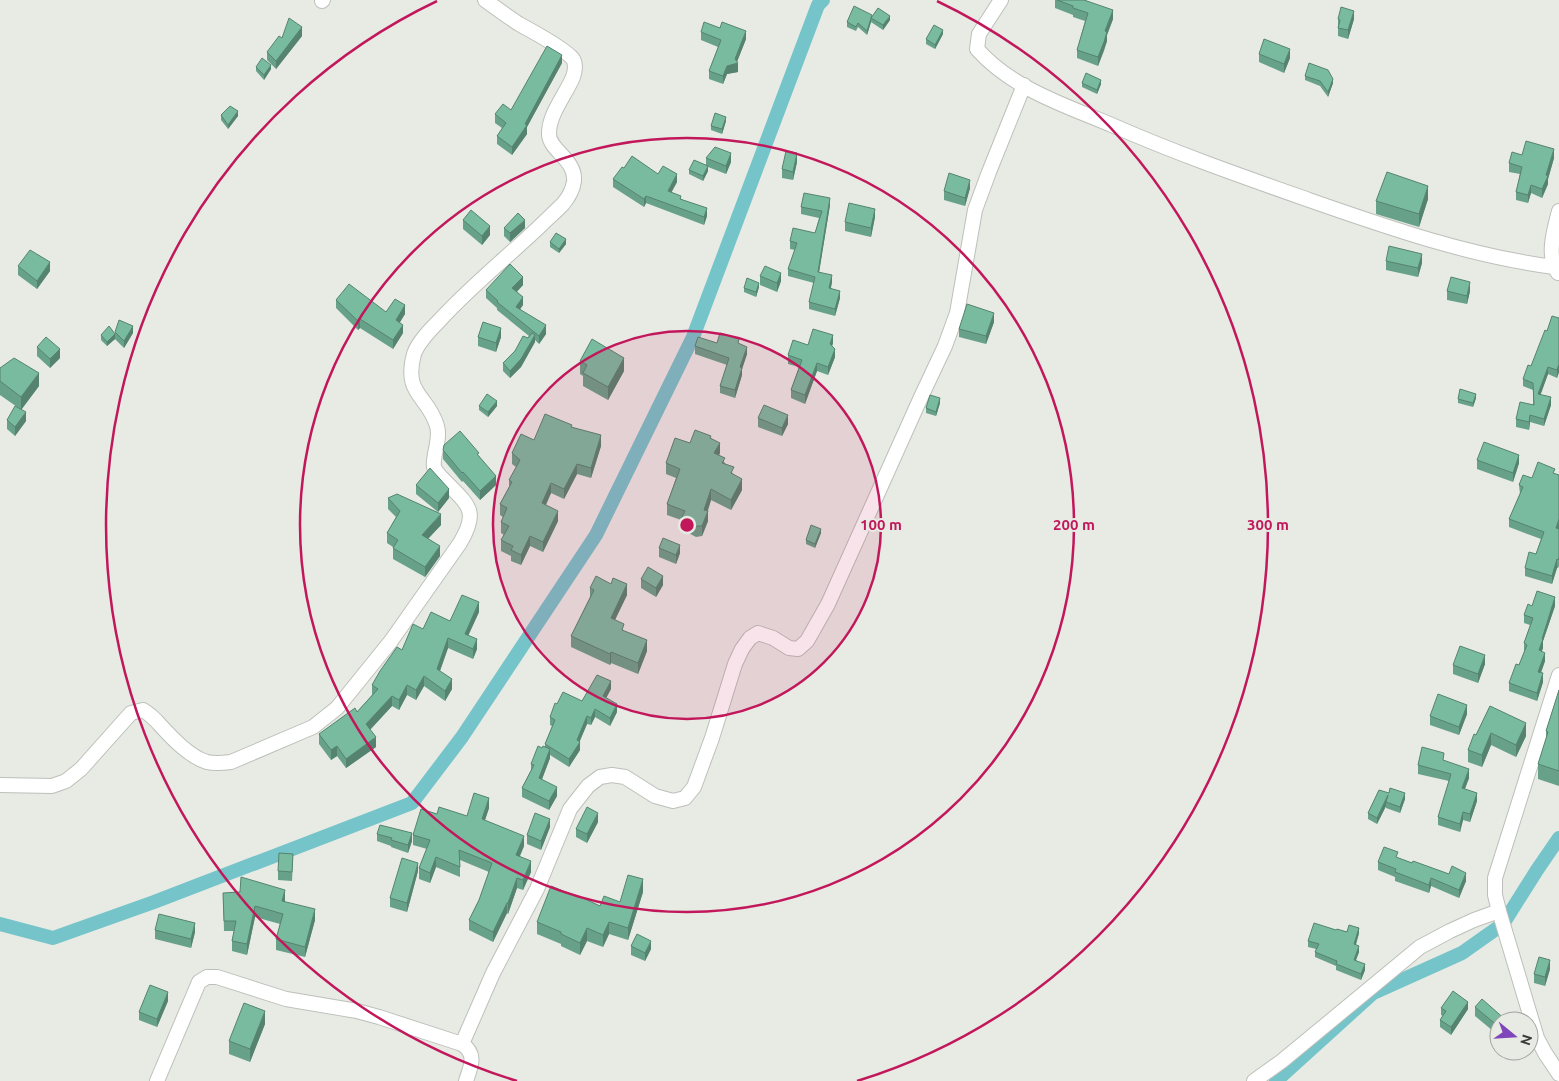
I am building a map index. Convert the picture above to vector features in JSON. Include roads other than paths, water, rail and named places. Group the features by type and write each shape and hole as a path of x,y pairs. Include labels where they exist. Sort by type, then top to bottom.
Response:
{"street":[{"path":"0,785 52,786 66,782 131,713 144,710 152,715 195,756 207,762 216,763 231,762 313,727 337,708 374,664 460,543 471,519 469,509 434,468 438,448 438,428 432,413 415,390 411,373 415,352 427,333 456,302 564,203 573,189 574,179 573,168 551,142 549,133 562,97 573,77 575,67 573,60 565,52 485,0"},
{"path":"1001,0 979,34 977,49 989,63 1051,100 1154,144 1386,228 1507,260 1556,270 1552,249 1554,228 1559,212"},
{"path":"462,1044 504,951 536,889 570,809 588,786 600,777 612,775 625,777 655,796 673,800 685,798 694,787 712,738 735,664 750,638 758,633 773,638 789,648 798,649 807,641 828,604 945,346 957,313 975,210 1024,85"},
{"path":"1559,675 1495,878 1499,911 1537,1038 1559,1074"},
{"path":"1254,1081 1282,1061 1420,947 1474,920 1499,911"},
{"path":"157,1081 174,1045 199,982 206,977 217,977 286,999 357,1011 462,1044 468,1048 472,1060 466,1081"}],"waterway":[{"path":"0,924 53,938 154,902 412,803 462,737 596,535 693,337 818,5 823,0"},
{"path":"1276,1081 1373,993 1462,953 1503,924 1559,838"}]}
